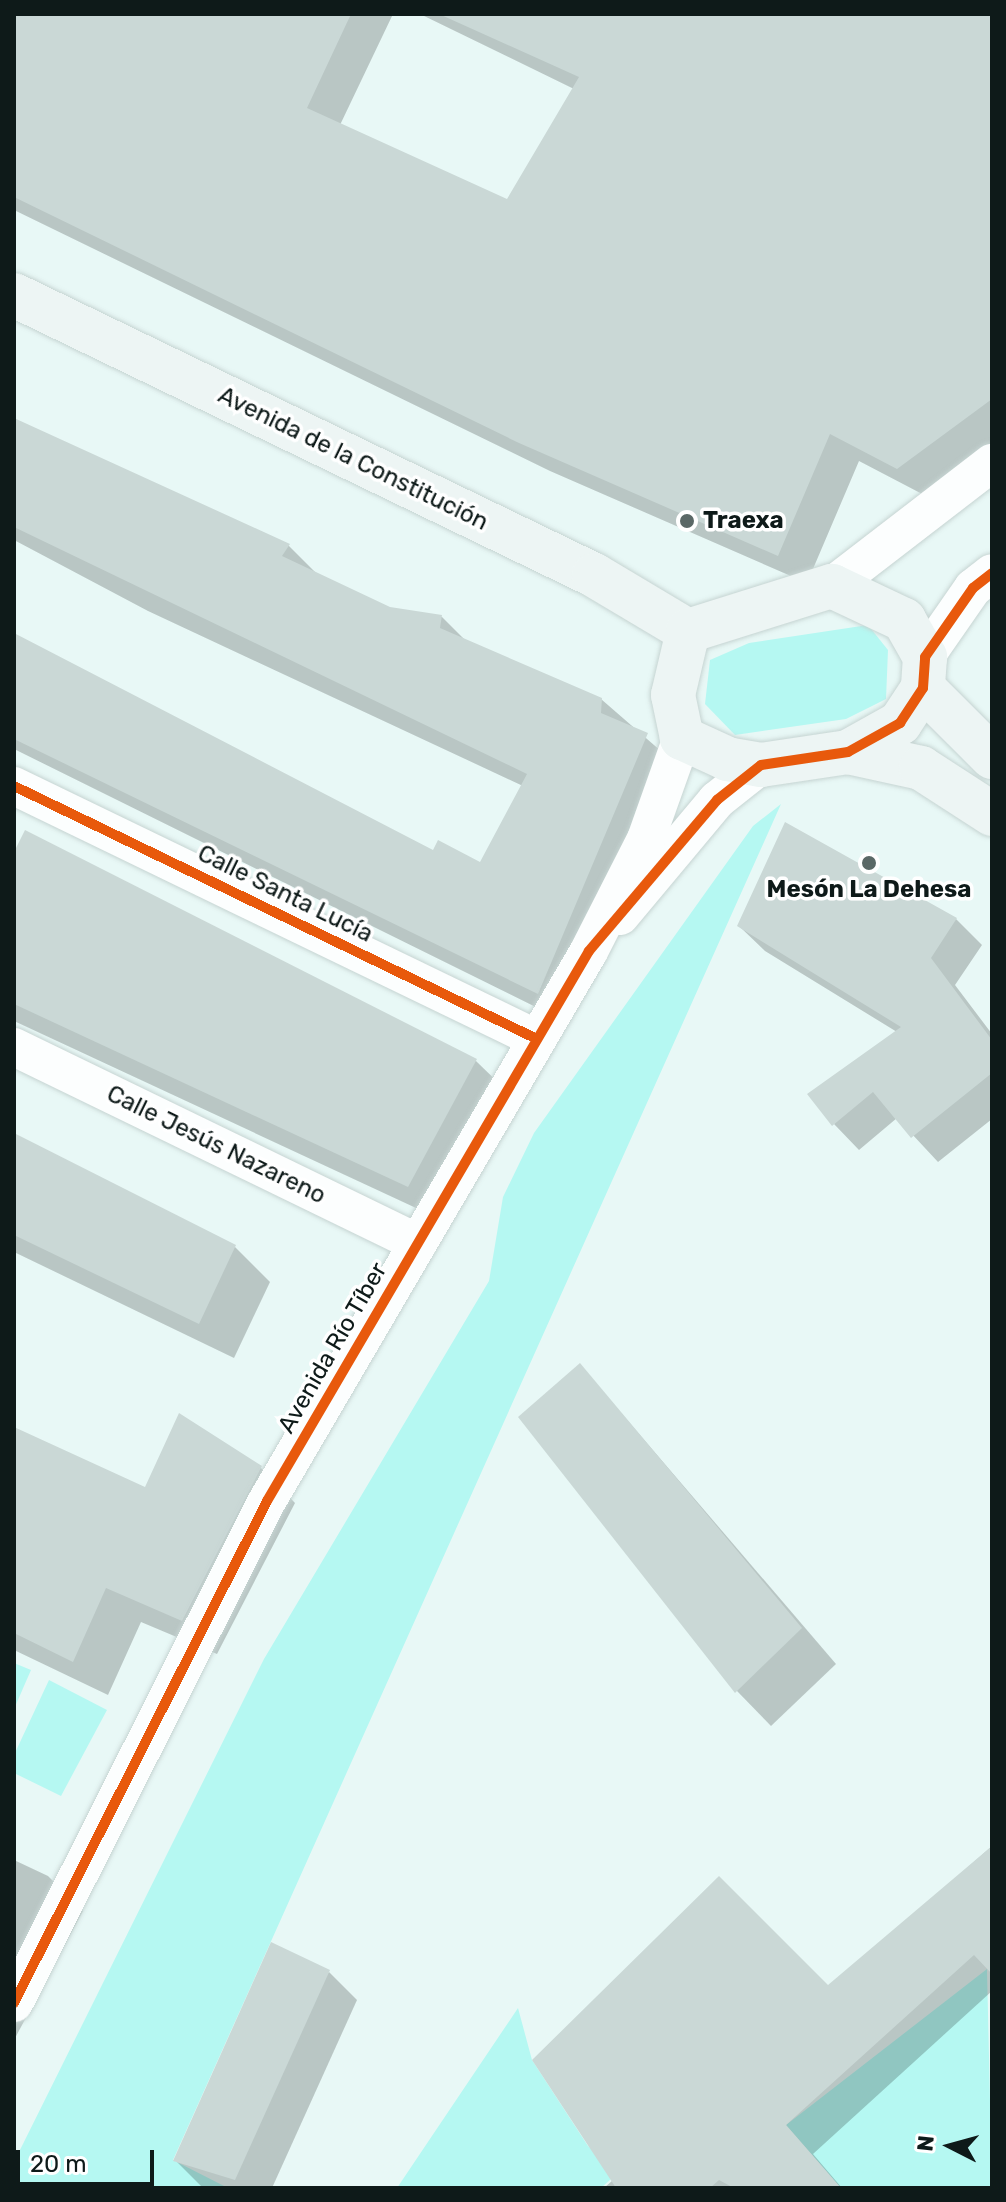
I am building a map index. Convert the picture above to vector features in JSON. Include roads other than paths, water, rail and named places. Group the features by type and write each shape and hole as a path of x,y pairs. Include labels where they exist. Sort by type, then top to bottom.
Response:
{"main road":[{"name":"Avenida de la Constitución","path":"14,295 594,575 688,631"},
{"path":"924,673 900,723 848,752 761,765 728,759 682,738 673,695 688,631 832,586 904,620 924,673 992,757"},
{"path":"848,752 921,768 992,814"}],"street":[{"path":"832,586 992,463"},
{"path":"924,673 973,588 992,573"},
{"name":"Avenida Río Tíber","path":"14,2003 267,1501 589,951 646,839 682,738"},
{"name":"Avenida Río Tíber","path":"589,951 717,800 761,765"},
{"name":"Calle Santa Lucía","path":"14,786 537,1039"},
{"name":"Calle Jesús Nazareno","path":"14,1047 418,1243"}],"place":[{"name":"Traexa","path":"687,521"},
{"name":"Mesón La Dehesa","path":"869,863"}]}
